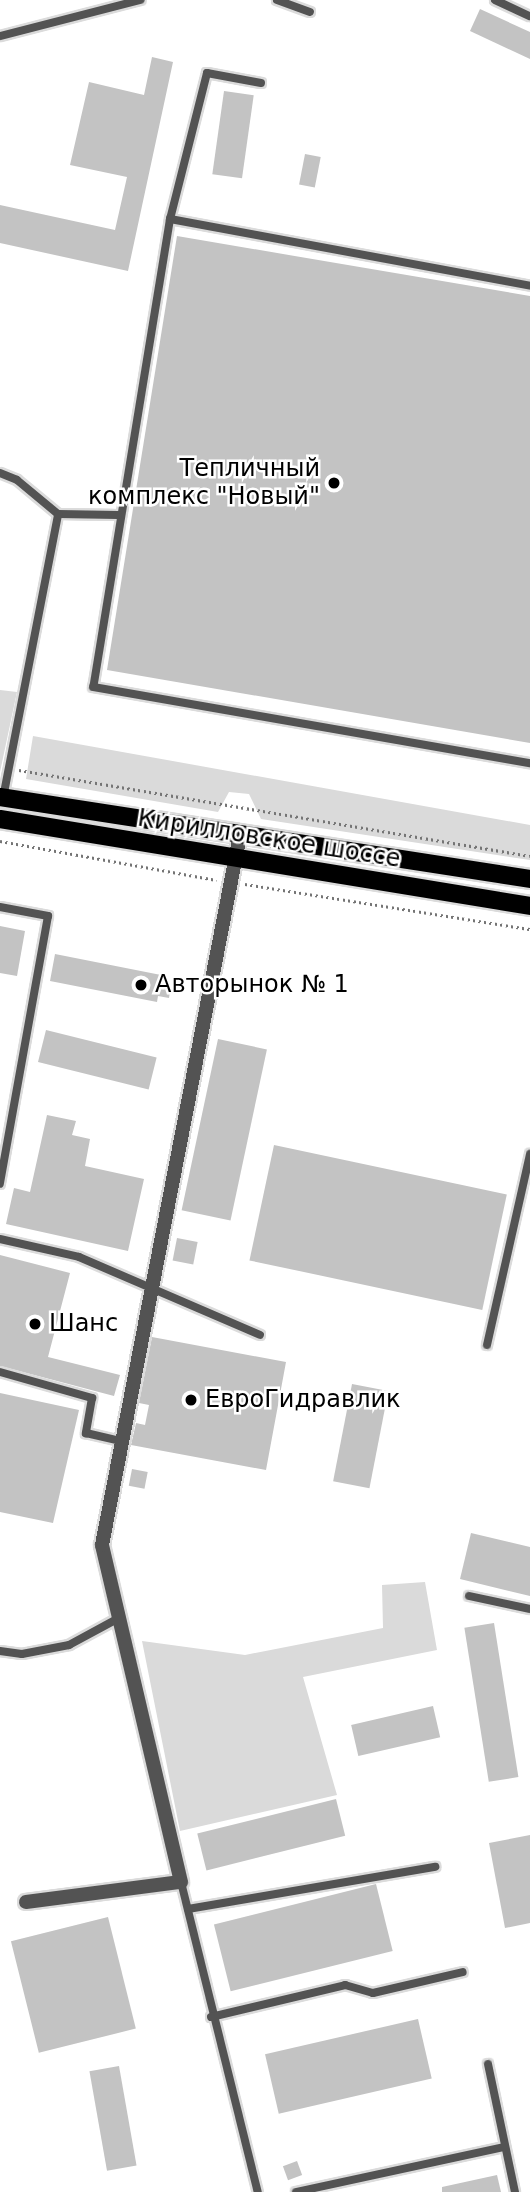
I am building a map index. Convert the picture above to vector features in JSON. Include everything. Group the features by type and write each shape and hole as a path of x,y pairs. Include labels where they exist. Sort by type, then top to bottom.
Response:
{"main road":[{"name":"Кирилловское шоссе","path":"1,797 530,879"},
{"name":"Кирилловское шоссе","path":"0,819 530,906"}],"street":[{"path":"26,1902 181,1882 102,1545 148,1290 240,835"}],"lane":[{"path":"0,36 141,0"},
{"path":"277,0 310,12"},
{"path":"495,0 530,16"},
{"path":"261,83 207,73 170,219 118,515 93,687 530,763"},
{"path":"170,219 530,286"},
{"path":"0,473 17,480 58,514 118,515"},
{"path":"1,797 58,514"},
{"path":"0,907 48,916 0,1184"},
{"path":"487,1345 530,1154"},
{"path":"0,1239 79,1257 148,1290 260,1335"},
{"path":"0,1371 92,1398 86,1433 121,1441"},
{"path":"470,1596 530,1609"},
{"path":"0,1651 22,1654 69,1645 119,1618"},
{"path":"188,1909 435,1867"},
{"path":"181,1882 211,2017 258,2192"},
{"path":"211,2017 345,1985 373,1993 463,1972"},
{"path":"488,2064 515,2192"},
{"path":"296,2192 505,2147"}],"path":[{"path":"8,768 530,856"},
{"path":"0,841 231,883 530,929"}],"shaded area":[{"path":"0,690 17,692 0,772"},
{"path":"33,736 530,825 530,860 261,819 249,794 229,792 218,812 26,779"},
{"path":"425,1582 437,1650 303,1677 337,1795 180,1831 142,1641 245,1655 383,1628 382,1585"}],"building":[{"path":"480,9 530,32 530,59 470,31"},
{"path":"152,57 173,62 128,271 0,243 0,205 115,230 127,177 70,165 89,82 144,95"},
{"path":"224,91 254,95 242,178 212,174"},
{"path":"305,154 321,157 315,187 299,184"},
{"name":"Тепличный комплекс \"Новый\"","path":"177,236 530,296 530,743 107,670"},
{"path":"0,926 25,931 17,976 0,973"},
{"path":"55,954 161,975 160,983 171,985 169,998 158,996 157,1002 50,981"},
{"path":"46,1030 157,1058 149,1090 38,1062"},
{"path":"218,1039 267,1049 231,1221 182,1210"},
{"path":"47,1115 76,1121 72,1135 90,1139 85,1166 144,1179 128,1251 6,1224 14,1188 30,1192"},
{"path":"274,1145 507,1194 482,1310 249,1260"},
{"path":"177,1238 198,1242 193,1265 173,1261"},
{"path":"0,1255 70,1273 48,1357 120,1375 114,1396 0,1366"},
{"name":"ЕвроГидравлик","path":"152,1337 286,1362 266,1470 131,1445 136,1423 145,1425 149,1405 139,1403"},
{"path":"352,1384 388,1391 369,1488 333,1481"},
{"path":"0,1393 79,1410 53,1523 0,1512"},
{"path":"132,1469 148,1472 144,1489 129,1486"},
{"path":"471,1533 530,1547 530,1596 460,1579"},
{"path":"494,1623 518,1777 489,1782 464,1628"},
{"path":"433,1706 440,1737 358,1756 351,1725"},
{"path":"336,1799 345,1836 206,1870 197,1834"},
{"path":"530,1835 530,1923 505,1928 489,1843"},
{"path":"376,1884 393,1951 231,1991 214,1924"},
{"path":"108,1917 136,2029 39,2053 11,1941"},
{"path":"418,2019 432,2078 279,2114 265,2054"},
{"path":"119,2066 137,2165 107,2171 89,2071"},
{"path":"297,2161 302,2175 288,2180 283,2166"},
{"path":"497,2175 501,2192 442,2192 442,2187"}],"place":[{"name":"Тепличный комплекс \"Новый\"","path":"334,483"},
{"name":"Авторынок № 1","path":"141,985"},
{"name":"Шанс","path":"35,1324"},
{"name":"ЕвроГидравлик","path":"191,1400"}]}
